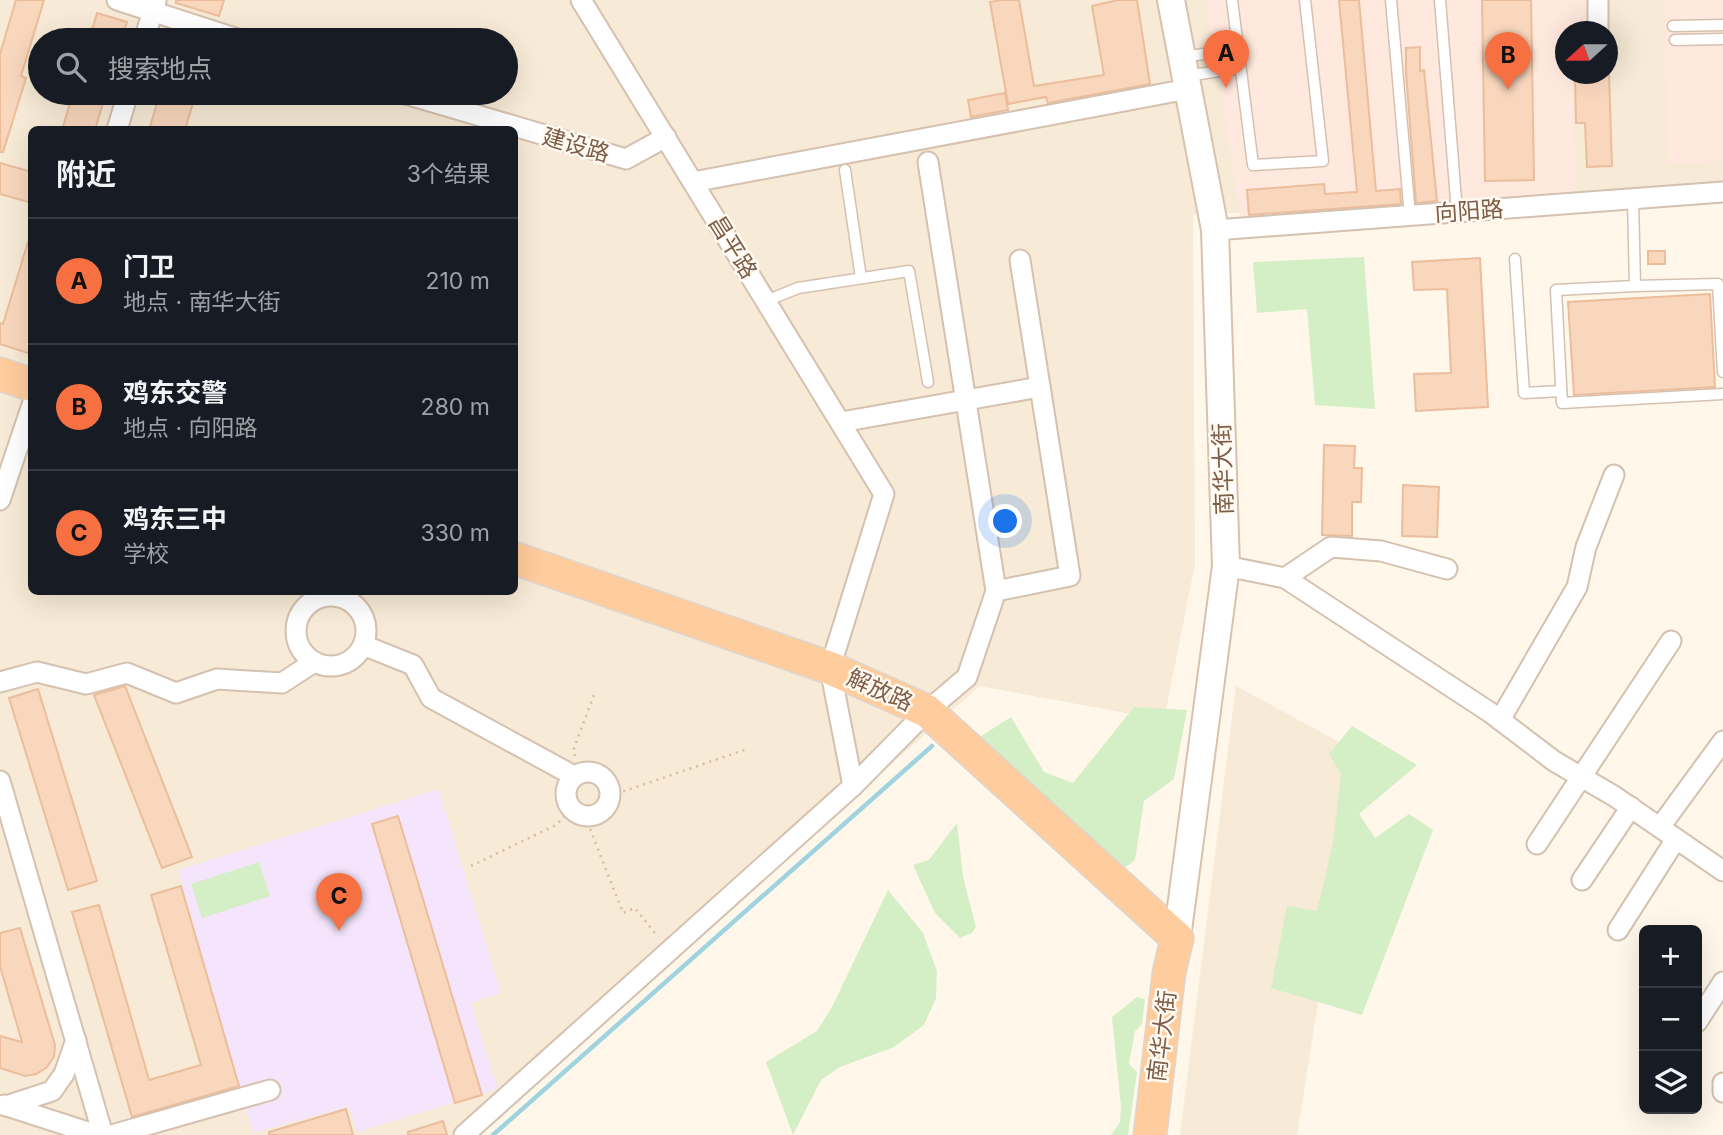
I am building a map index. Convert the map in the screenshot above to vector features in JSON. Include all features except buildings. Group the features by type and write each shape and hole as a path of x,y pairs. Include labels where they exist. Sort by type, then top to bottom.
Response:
{"highway":[{"path":"0,374 28,384"},
{"name":"解放路","path":"518,559 830,668 927,711 1177,938"},
{"name":"南华大街","path":"1150,1135 1169,973 1177,938"},
{"name":"南华大街","path":"1164,1135 1182,972 1177,938"}],"main road":[{"name":"南华大街","path":"1171,0 1215,230 1226,566 1177,938"}],"street":[{"path":"117,0 155,6 211,28"},
{"name":"昌平路","path":"581,0 884,494 830,668"},
{"path":"1598,0 1598,21"},
{"path":"148,28 155,6"},
{"path":"693,182 1185,74"},
{"path":"118,126 124,105"},
{"name":"建设路","path":"439,105 510,126"},
{"name":"建设路","path":"518,128 626,159 666,137"},
{"path":"464,1135 853,786 927,711 967,677 996,592 928,162"},
{"name":"向阳路","path":"1215,230 1723,192"},
{"path":"996,592 1070,576 1020,260"},
{"path":"841,422 1040,387"},
{"path":"0,500 28,417"},
{"path":"1500,720 1577,587 1586,547 1614,475"},
{"path":"1285,578 1331,547 1381,551 1447,569"},
{"path":"1226,566 1285,578 1500,720 1554,761 1631,807 1723,871"},
{"path":"330,595 319,597 301,611 295,633 304,654 325,666 348,662 363,645 365,621 360,611 343,595"},
{"path":"1538,844 1671,641"},
{"path":"363,645 413,665 431,698 578,774"},
{"path":"0,682 37,672 86,684 127,673 176,693 217,679 282,683 314,662"},
{"path":"830,668 853,786"},
{"path":"1660,827 1723,741"},
{"path":"588,771 602,776 609,788 608,803 599,813 578,813 566,796 566,788 578,774 588,771"},
{"path":"0,781 103,1135"},
{"path":"1583,880 1631,807"},
{"path":"1618,930 1676,839"},
{"path":"1702,1014 1723,982"},
{"path":"3,1105 52,1091 64,1074 76,1041"},
{"path":"1723,1083 1723,1092"},
{"path":"112,1135 270,1090"},
{"path":"3,1105 97,1135"}],"lane":[{"path":"1232,0 1253,165 1323,161 1305,0"},
{"path":"1391,0 1410,216"},
{"path":"1440,0 1457,212"},
{"path":"1674,26 1723,25"},
{"path":"1675,40 1723,39"},
{"path":"1185,74 1237,49"},
{"path":"1185,74 1240,68"},
{"path":"845,170 861,278"},
{"path":"1633,199 1636,286"},
{"path":"1515,259 1524,393 1561,391"},
{"path":"766,301 798,289 909,271 928,382"},
{"path":"1723,372 1718,284 1556,290 1562,403 1723,394"}],"path":[{"path":"578,774 573,751 595,692"},
{"path":"610,796 747,749"},
{"path":"471,866 578,813 623,913 635,908 668,951"}],"shaded area":[{"path":"0,0 1723,0 1723,186 1193,215 1195,564 1164,720 980,686 469,1135 0,1135"},
{"path":"1206,0 1587,0 1588,21 1555,21 1555,84 1572,84 1576,187 1570,197 1241,221"},
{"path":"1664,0 1723,0 1723,161 1667,164"},
{"path":"1236,686 1358,752 1297,1135 1180,1135"},
{"path":"439,789 501,993 471,1003 498,1089 357,1132 349,1107 253,1133 178,870"}],"green space":[{"path":"1364,257 1375,409 1315,405 1307,309 1257,313 1253,262"},
{"path":"1134,707 1187,710 1174,779 1144,801 1135,860 1111,878 978,738 1011,717 1044,772 1073,783"},
{"path":"1352,726 1417,765 1359,814 1375,838 1409,814 1433,830 1362,1015 1271,988 1287,906 1317,911 1333,843 1341,774 1329,754"},
{"path":"957,823 963,877 976,927 972,933 960,938 935,913 913,865 929,860"},
{"path":"259,862 270,896 202,918 191,884"},
{"path":"888,890 923,933 937,971 936,998 924,1025 894,1047 840,1067 821,1080 793,1135 766,1062 817,1031 832,1007"},
{"path":"1137,997 1145,999 1142,1024 1135,1031 1129,1064 1137,1072 1128,1135 1111,1135 1120,1122 1121,1107 1112,1017"}],"waterway":[{"path":"493,1135 932,746"}],"place":[{"name":"门卫","path":"1226,88"},
{"name":"鸡东交警","path":"1508,90"},
{"name":"鸡东三中","path":"339,931"}]}
